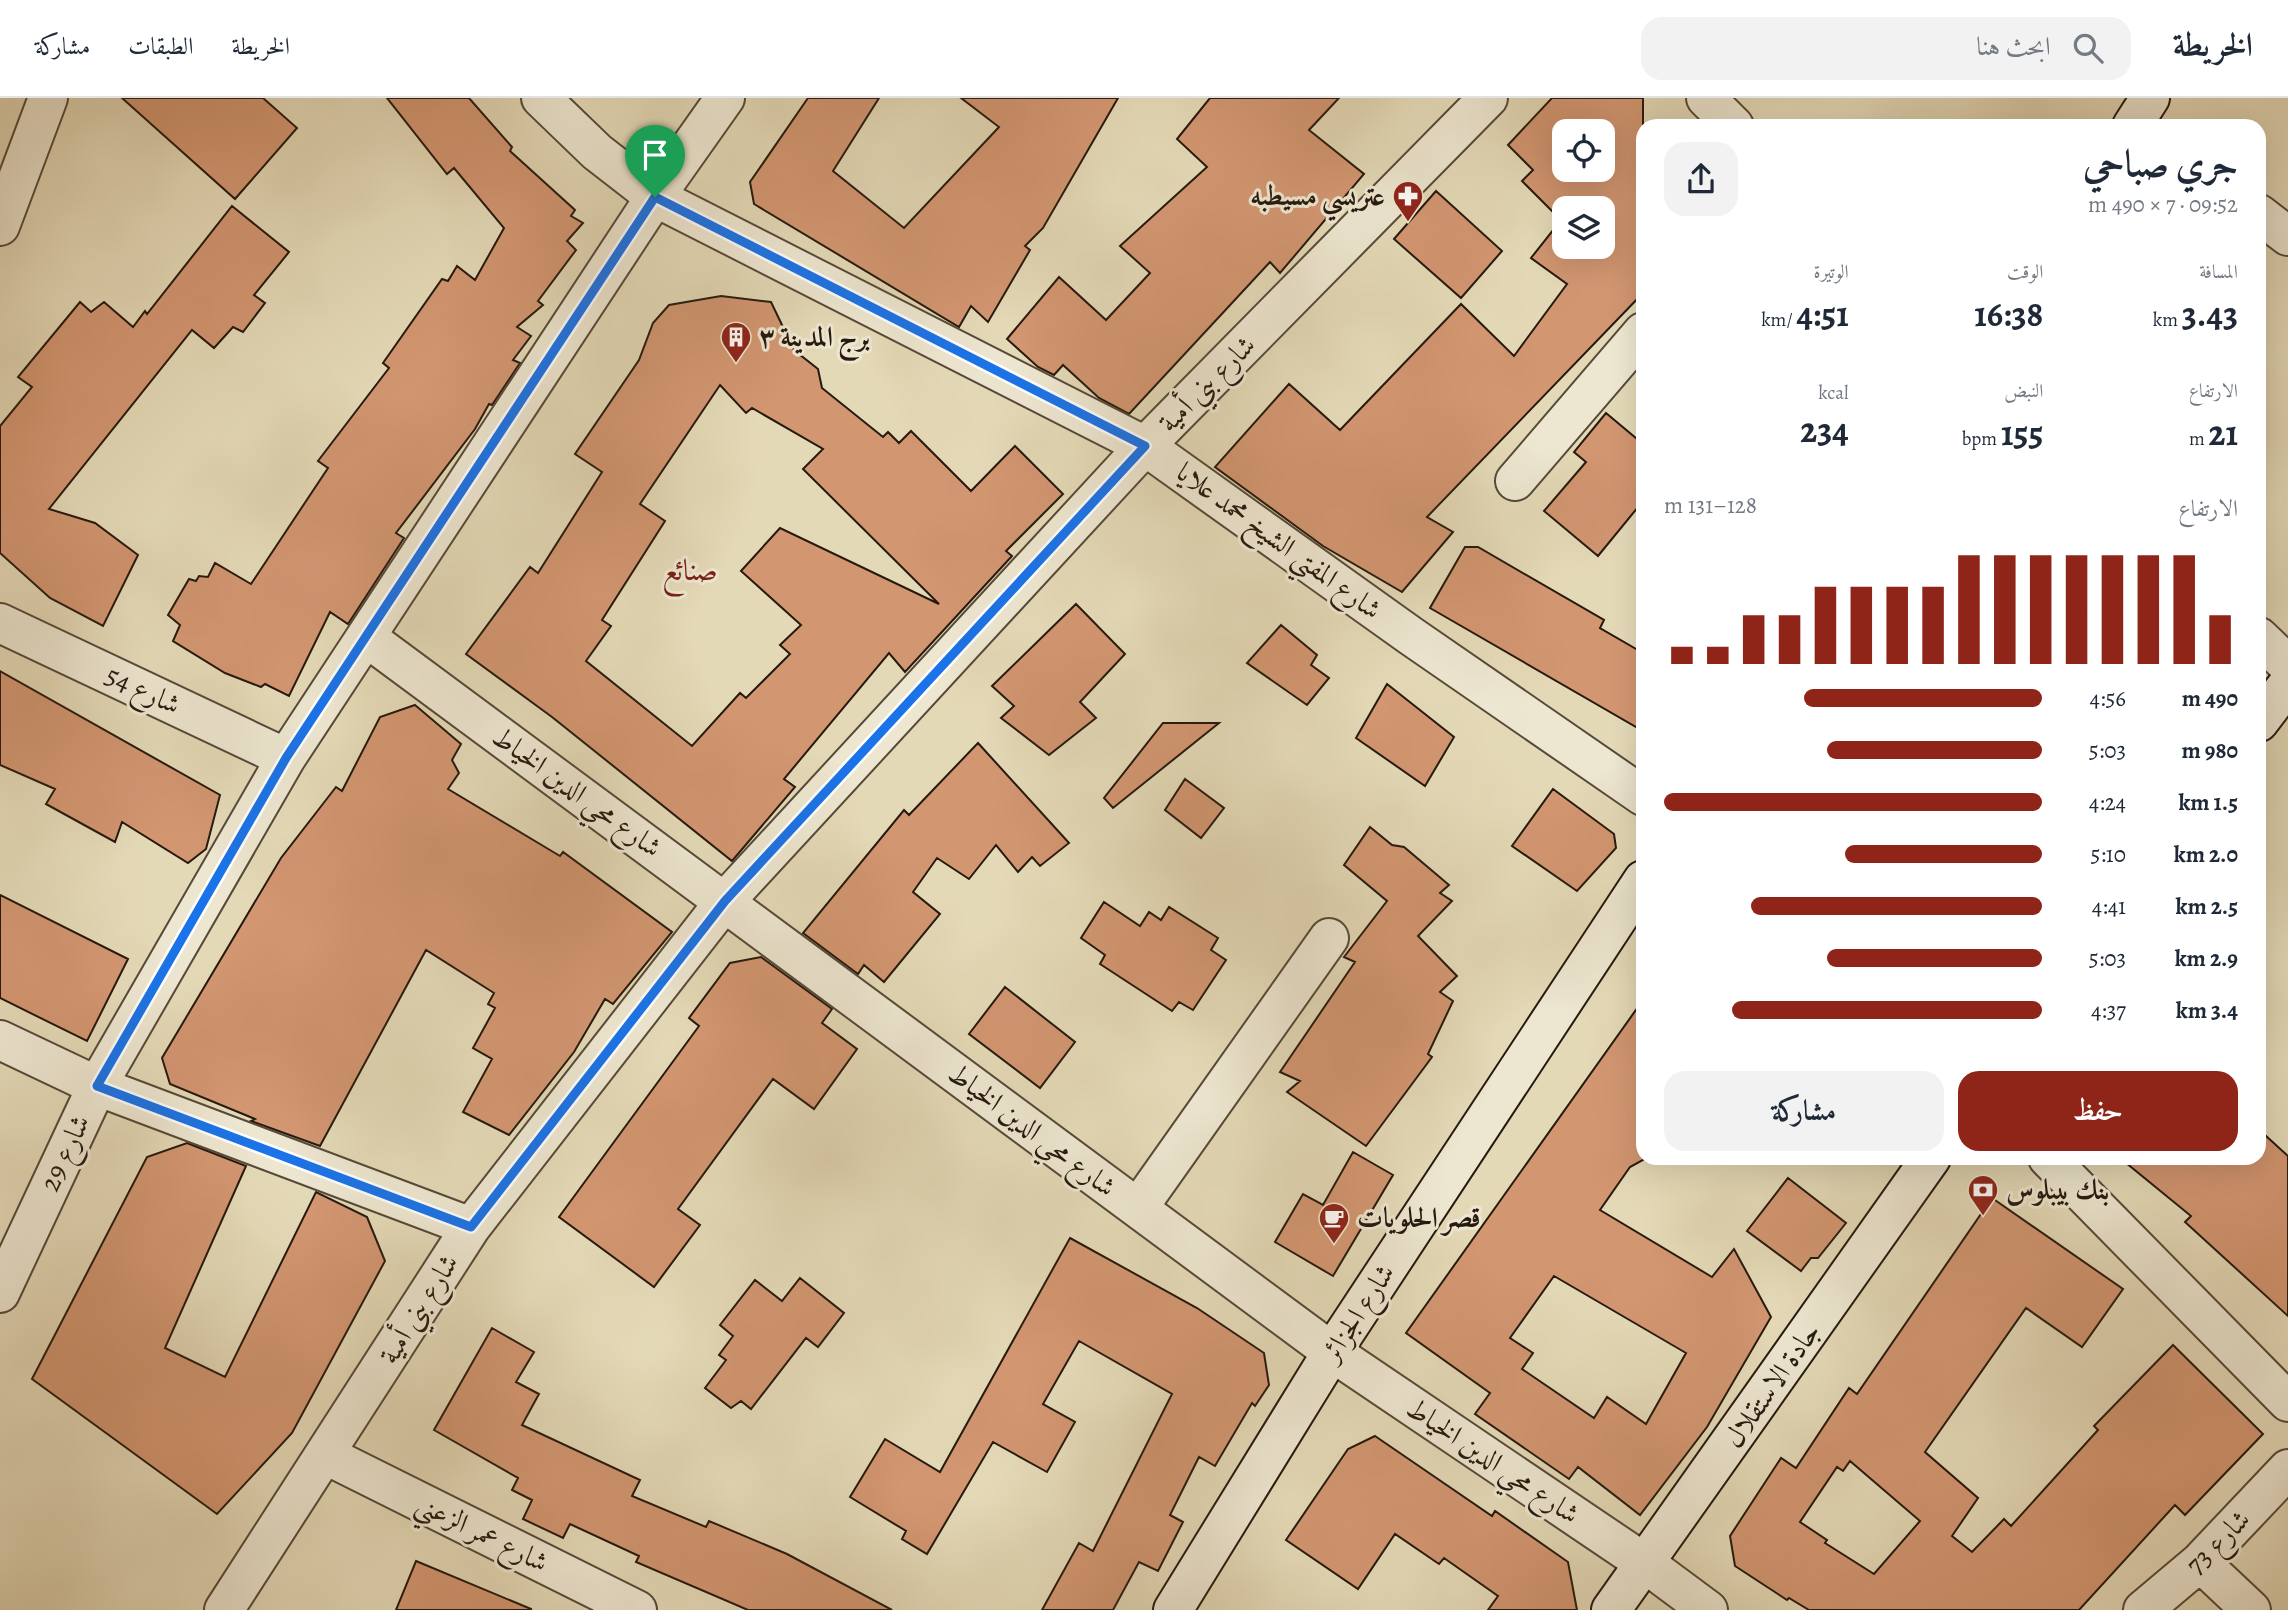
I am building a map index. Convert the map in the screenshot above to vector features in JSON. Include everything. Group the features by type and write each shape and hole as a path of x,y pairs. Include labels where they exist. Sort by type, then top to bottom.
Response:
{"street":[{"path":"0,226 48,98"},
{"name":"شارع المفتي الشيخ محمد علايا","path":"541,98 597,152 655,197 1145,446 1411,636 1636,791"},
{"name":"شارع 29","path":"1,1288 97,1086 286,758 655,197 725,98"},
{"name":"شارع بني أمية","path":"224,1610 471,1227 725,901 1145,446 1488,98"},
{"path":"1706,98 1727,119"},
{"path":"2266,219 2288,236"},
{"path":"1515,481 1636,340"},
{"name":"شارع 54","path":"0,623 286,758"},
{"name":"شارع محي الدين الخياط","path":"366,637 1332,1352 1646,1564 1707,1610"},
{"path":"2266,644 2288,664"},
{"path":"2266,713 2288,684"},
{"name":"شارع الجزائر","path":"1173,1610 1332,1352 1636,891"},
{"path":"1138,1208 1329,939"},
{"path":"0,1040 97,1086 471,1227"},
{"name":"جادة الاستقلال","path":"1612,1610 1926,1165"},
{"path":"2055,1165 2288,1402"},
{"name":"شارع عمر الزعني","path":"326,1455 637,1610"},
{"name":"شارع 73","path":"2143,1610 2200,1562 2288,1469"},
{"path":"2200,1562 2250,1610"}],"building":[{"path":"122,98 263,98 297,128 235,199"},
{"path":"387,98 469,98 512,147 510,151 575,210 571,216 583,223 567,241 576,250 538,301 543,305 517,327 531,336 513,360 520,363 492,405 489,404 475,429 396,533 404,538 348,624 330,612 289,696 265,684 261,687 225,673 173,641 180,625 168,615 189,579 196,581 199,576 208,577 215,563 251,584 328,468 318,461 389,368 383,363 442,279 448,281 457,266 475,280 504,228 454,168 447,174"},
{"path":"808,98 879,98 833,171 904,228 999,127 961,98 1118,98 1043,228 1025,246 1030,250 988,322 971,306 959,327 754,204 750,182"},
{"path":"1210,98 1339,98 1309,130 1364,174 1280,273 1270,262 1129,414 1099,398 1063,365 1054,375 1038,367 1007,339 1059,277 1106,320 1150,273 1120,246 1207,167 1177,139"},
{"path":"1552,98 1643,98 1643,119 1636,119 1636,300 1427,517 1453,532 1402,592 1323,546 1215,467 1289,384 1340,430 1461,304 1514,356 1567,284 1531,258 1552,231 1552,259 1615,259 1615,196 1552,196 1552,211 1522,181 1533,170 1508,145"},
{"path":"1436,191 1502,251 1461,298 1394,239"},
{"path":"232,206 289,252 254,295 265,303 243,332 233,327 214,348 192,330 49,509 95,523 138,555 103,626 50,598 0,553 0,426 32,387 18,377 80,302 91,312 104,302 133,327 145,311 147,314"},
{"path":"721,296 771,302 794,350 818,369 822,388 883,437 888,432 899,443 911,431 971,491 1015,446 1063,494 1006,551 1012,556 905,672 889,653 784,779 795,787 732,861 552,717 466,654 530,567 538,573 602,472 575,454 639,360 653,323 669,305","holes":["720,385 746,413 752,408 823,449 803,469 939,604 780,528 741,571 801,625 780,645 790,654 746,698 740,693 692,746 586,661 611,626 602,620 665,521 640,504"]},
{"path":"1606,413 1636,438 1636,510 1598,556 1544,511 1586,462 1574,452"},
{"path":"1465,547 1478,547 1604,620 1600,628 1636,649 1636,727 1430,608"},
{"path":"1076,604 1125,654 1080,702 1096,718 1049,755 1001,718 1014,706 992,686"},
{"path":"1281,625 1317,655 1311,665 1329,678 1307,705 1247,663"},
{"path":"0,671 220,795 206,849 188,863 122,822 115,842 46,804 55,789 0,765"},
{"path":"1387,684 1454,737 1425,786 1356,738"},
{"path":"415,705 461,744 452,760 459,773 448,789 560,856 563,852 672,932 613,1004 605,999 574,1052 509,1135 463,1112 492,1059 473,1048 495,1008 488,1004 494,993 426,950 320,1146 251,1121 255,1119 170,1084 162,1058 281,858 336,787 342,791 380,717"},
{"path":"1163,723 1219,723 1113,808 1104,798"},
{"path":"978,743 1069,843 1040,866 1032,857 1018,872 996,845 969,879 937,858 913,892 940,914 884,982 864,965 858,974 803,933 904,810 909,815"},
{"path":"1185,779 1224,808 1201,838 1165,810"},
{"path":"1553,789 1614,834 1616,848 1577,891 1512,846"},
{"path":"1370,827 1392,845 1404,847 1449,885 1440,893 1452,901 1418,936 1457,976 1440,992 1453,1001 1428,1054 1432,1057 1366,1146 1287,1092 1300,1081 1280,1072 1355,962 1344,957 1387,901 1344,865"},
{"path":"0,895 128,959 87,1041 0,998"},
{"path":"1104,902 1140,926 1149,912 1161,920 1169,907 1218,938 1211,950 1226,960 1193,1010 1179,1002 1172,1011 1100,964 1105,955 1081,938"},
{"path":"761,957 832,1009 822,1023 857,1049 814,1109 773,1079 678,1209 700,1225 654,1287 559,1217 699,1026 689,1018 730,963"},
{"path":"1005,987 1075,1042 1040,1088 969,1034"},
{"path":"1636,1010 1636,1164 1630,1167 1600,1210 1712,1277 1734,1249 1771,1317 1707,1427 1640,1515 1578,1467 1569,1479 1475,1414 1490,1393 1406,1333","holes":["1554,1276 1686,1353 1646,1424 1607,1397 1594,1418 1522,1369 1533,1353 1510,1338"]},
{"path":"2266,1136 2288,1156 2288,1316 2185,1222 2191,1216 2129,1165 2266,1165"},
{"path":"187,1143 246,1166 165,1348 225,1377 316,1192 367,1217 385,1261 292,1433 217,1514 32,1379 147,1157"},
{"path":"1353,1152 1393,1175 1333,1276 1275,1242 1303,1194 1323,1205"},
{"path":"1788,1178 1846,1223 1818,1258 1811,1258 1801,1271 1747,1231"},
{"path":"1992,1198 2123,1289 2082,1347 2026,1308 1925,1452 1978,1498 1952,1536 1972,1552 2004,1519 2011,1526 2098,1430 2094,1426 2173,1345 2263,1434 2185,1515 2175,1505 2079,1610 1809,1610 1789,1598 1787,1600 1735,1566 1730,1536 1781,1458 1796,1468 1849,1388 1857,1394","holes":["1850,1461 1920,1521 1874,1574 1825,1543 1827,1540 1800,1522 1837,1467 1843,1471"]},
{"path":"1070,1238 1197,1308 1264,1353 1269,1385 1255,1406 1252,1403 1215,1466 1199,1457 1170,1515 1183,1522 1158,1571 1139,1562 1113,1610 1042,1610 1079,1543 1093,1551 1172,1394 1079,1341 1043,1404 1075,1422 1047,1472 993,1442 927,1554 902,1539 906,1531 850,1497 885,1439 940,1472"},
{"path":"800,1278 844,1313 818,1347 806,1338 751,1409 741,1401 731,1408 705,1388 726,1360 719,1355 733,1336 720,1325 755,1280 782,1301"},
{"path":"492,1328 534,1352 516,1382 539,1394 522,1425 640,1480 632,1496 706,1527 709,1521 787,1554 892,1610 748,1610 636,1562 639,1556 570,1524 563,1538 523,1519 532,1500 512,1490 518,1478 434,1430"},
{"path":"1375,1436 1492,1516 1495,1511 1568,1562 1577,1610 1488,1610 1498,1596 1444,1558 1439,1564 1395,1534 1358,1589 1286,1540 1348,1449"},
{"path":"416,1561 531,1609 531,1610 396,1610"}],"place":[{"name":"عتريسي مسيطبه","path":"1408,223"},
{"name":"برج المدينة ٣","path":"736,364"},
{"name":"بنك بيبلوس","path":"1983,1217"},
{"name":"قصر الحلويات","path":"1334,1245"}],"district":[{"name":"صنائع","path":"690,570"}],"route":[{"path":"655,197 1145,446 725,901 471,1227 97,1086 286,758 655,197"}]}
